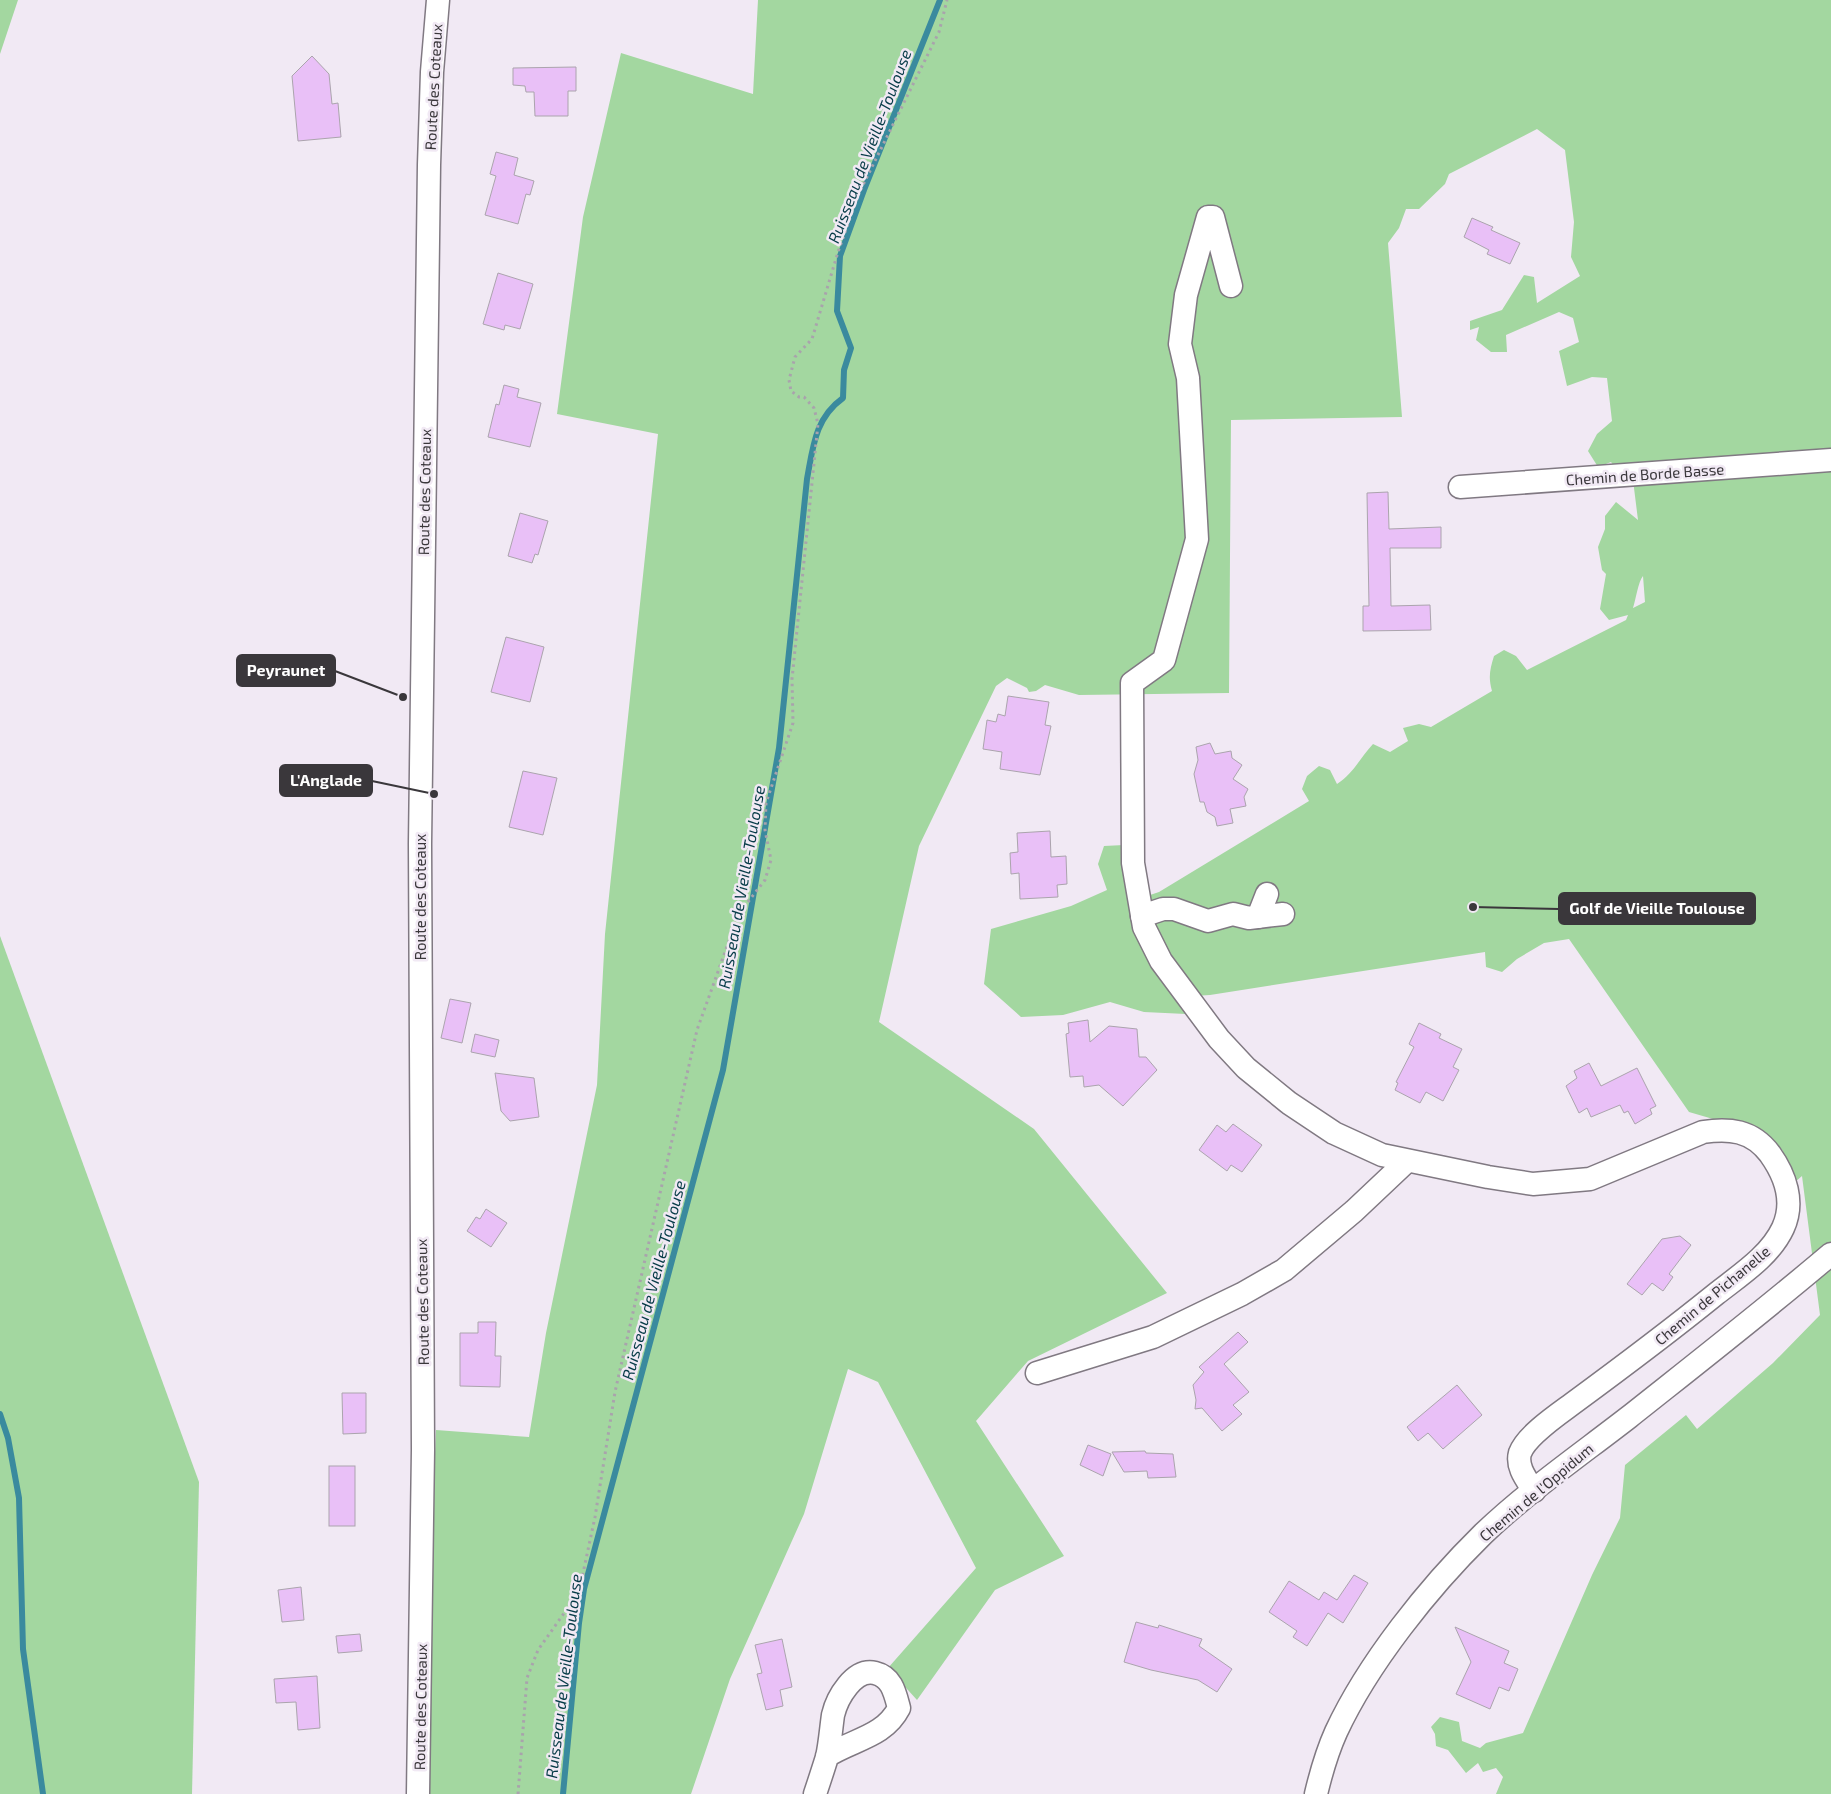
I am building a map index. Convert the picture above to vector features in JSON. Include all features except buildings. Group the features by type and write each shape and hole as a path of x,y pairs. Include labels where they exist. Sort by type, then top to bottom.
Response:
{"street":[{"name":"Route des Coteaux","path":"418,1794 423,1450 420,844 429,165 432,72 438,0"},
{"name":"Chemin de Pichanelle","path":"1231,286 1213,217 1208,217 1186,295 1180,344 1188,378 1196,539 1164,660 1132,682 1133,863 1144,927 1161,961 1219,1039 1246,1068 1290,1103 1334,1133 1382,1155 1533,1184 1564,1182 1590,1179 1702,1132 1722,1129 1738,1130 1754,1138 1768,1151 1782,1171 1788,1192 1787,1210 1783,1227 1771,1248 1663,1337 1556,1416 1528,1441 1520,1453 1519,1462 1534,1491"},
{"name":"Chemin de Borde Basse","path":"1460,487 1831,460"},
{"path":"1258,917 1267,894"},
{"path":"1142,916 1163,909 1174,909 1208,922 1233,914 1249,918 1283,914"},
{"path":"1037,1373 1153,1337 1242,1294 1284,1270 1354,1210 1407,1161"},
{"name":"Chemin de l'Oppidum","path":"1316,1794 1335,1734 1374,1666 1412,1614 1461,1557 1484,1533 1534,1491 1768,1307 1831,1254"},
{"path":"815,1794 827,1756"}],"path":[{"path":"518,1794 527,1678 538,1650 572,1602 582,1578 595,1517 615,1392 696,1030 744,906 765,880 771,860 765,830 766,803 793,723 792,679 818,424 814,408 804,397 799,397 791,392 789,380 794,357 812,339 838,252 858,195 939,32 948,0"}],"green space":[{"path":"0,0 18,0 0,54"},
{"path":"758,0 1831,0 1831,1794 1496,1794 1503,1777 1496,1768 1483,1772 1478,1763 1466,1773 1448,1750 1436,1746 1435,1734 1431,1727 1440,1717 1459,1722 1462,1741 1480,1748 1486,1743 1523,1733 1592,1575 1620,1518 1625,1465 1686,1415 1697,1429 1773,1363 1820,1315 1802,1176 1795,1182 1777,1155 1783,1151 1768,1135 1689,1112 1569,939 1544,943 1517,959 1502,972 1486,967 1485,952 1210,995 1178,997 1186,1014 1144,1012 1110,1002 1063,1015 1021,1017 984,984 991,929 1071,906 1107,890 1098,864 1104,846 1124,845 1129,902 1159,892 1309,801 1302,789 1307,776 1319,766 1330,770 1337,784 1352,770 1373,744 1390,752 1408,741 1403,728 1419,724 1431,727 1492,691 1490,677 1494,656 1504,650 1516,656 1527,670 1626,620 1628,615 1609,620 1600,609 1606,574 1602,570 1598,547 1605,529 1605,516 1616,502 1638,520 1631,464 1628,484 1611,462 1598,467 1588,451 1597,434 1612,421 1607,378 1592,377 1567,386 1559,351 1579,342 1573,318 1559,312 1506,335 1507,352 1491,352 1476,340 1479,327 1470,330 1470,321 1502,310 1524,275 1534,277 1537,303 1580,276 1571,257 1574,222 1565,150 1537,129 1449,174 1445,184 1419,209 1406,209 1399,228 1388,243 1402,417 1231,420 1229,693 1079,695 1045,685 1036,691 1029,692 1027,688 1007,678 996,686 919,846 879,1022 1034,1129 1167,1293 1028,1361 976,1421 1064,1556 995,1590 917,1700 888,1668 976,1568 878,1382 848,1369 804,1514 730,1679 691,1794 429,1794 430,1575 436,1430 529,1437 546,1333 597,1085 605,934 658,434 557,414 583,217 621,53 753,94","holes":["1643,576 1645,602 1633,608 1638,586"]},
{"path":"0,936 199,1482 192,1794 0,1794"}],"waterway":[{"name":"Ruisseau de Vieille-Toulouse","path":"563,1794 579,1623 584,1589 723,1070 779,748 807,479 814,445 821,424 826,415 843,398 844,370 851,348 837,311 840,256 864,190 940,0"},
{"path":"0,1414 8,1438 19,1498 23,1649 43,1794"}],"place":[{"name":"Peyraunet","path":"403,697"},
{"name":"L'Anglade","path":"434,794"},
{"name":"Golf de Vieille Toulouse","path":"1473,907"}]}
